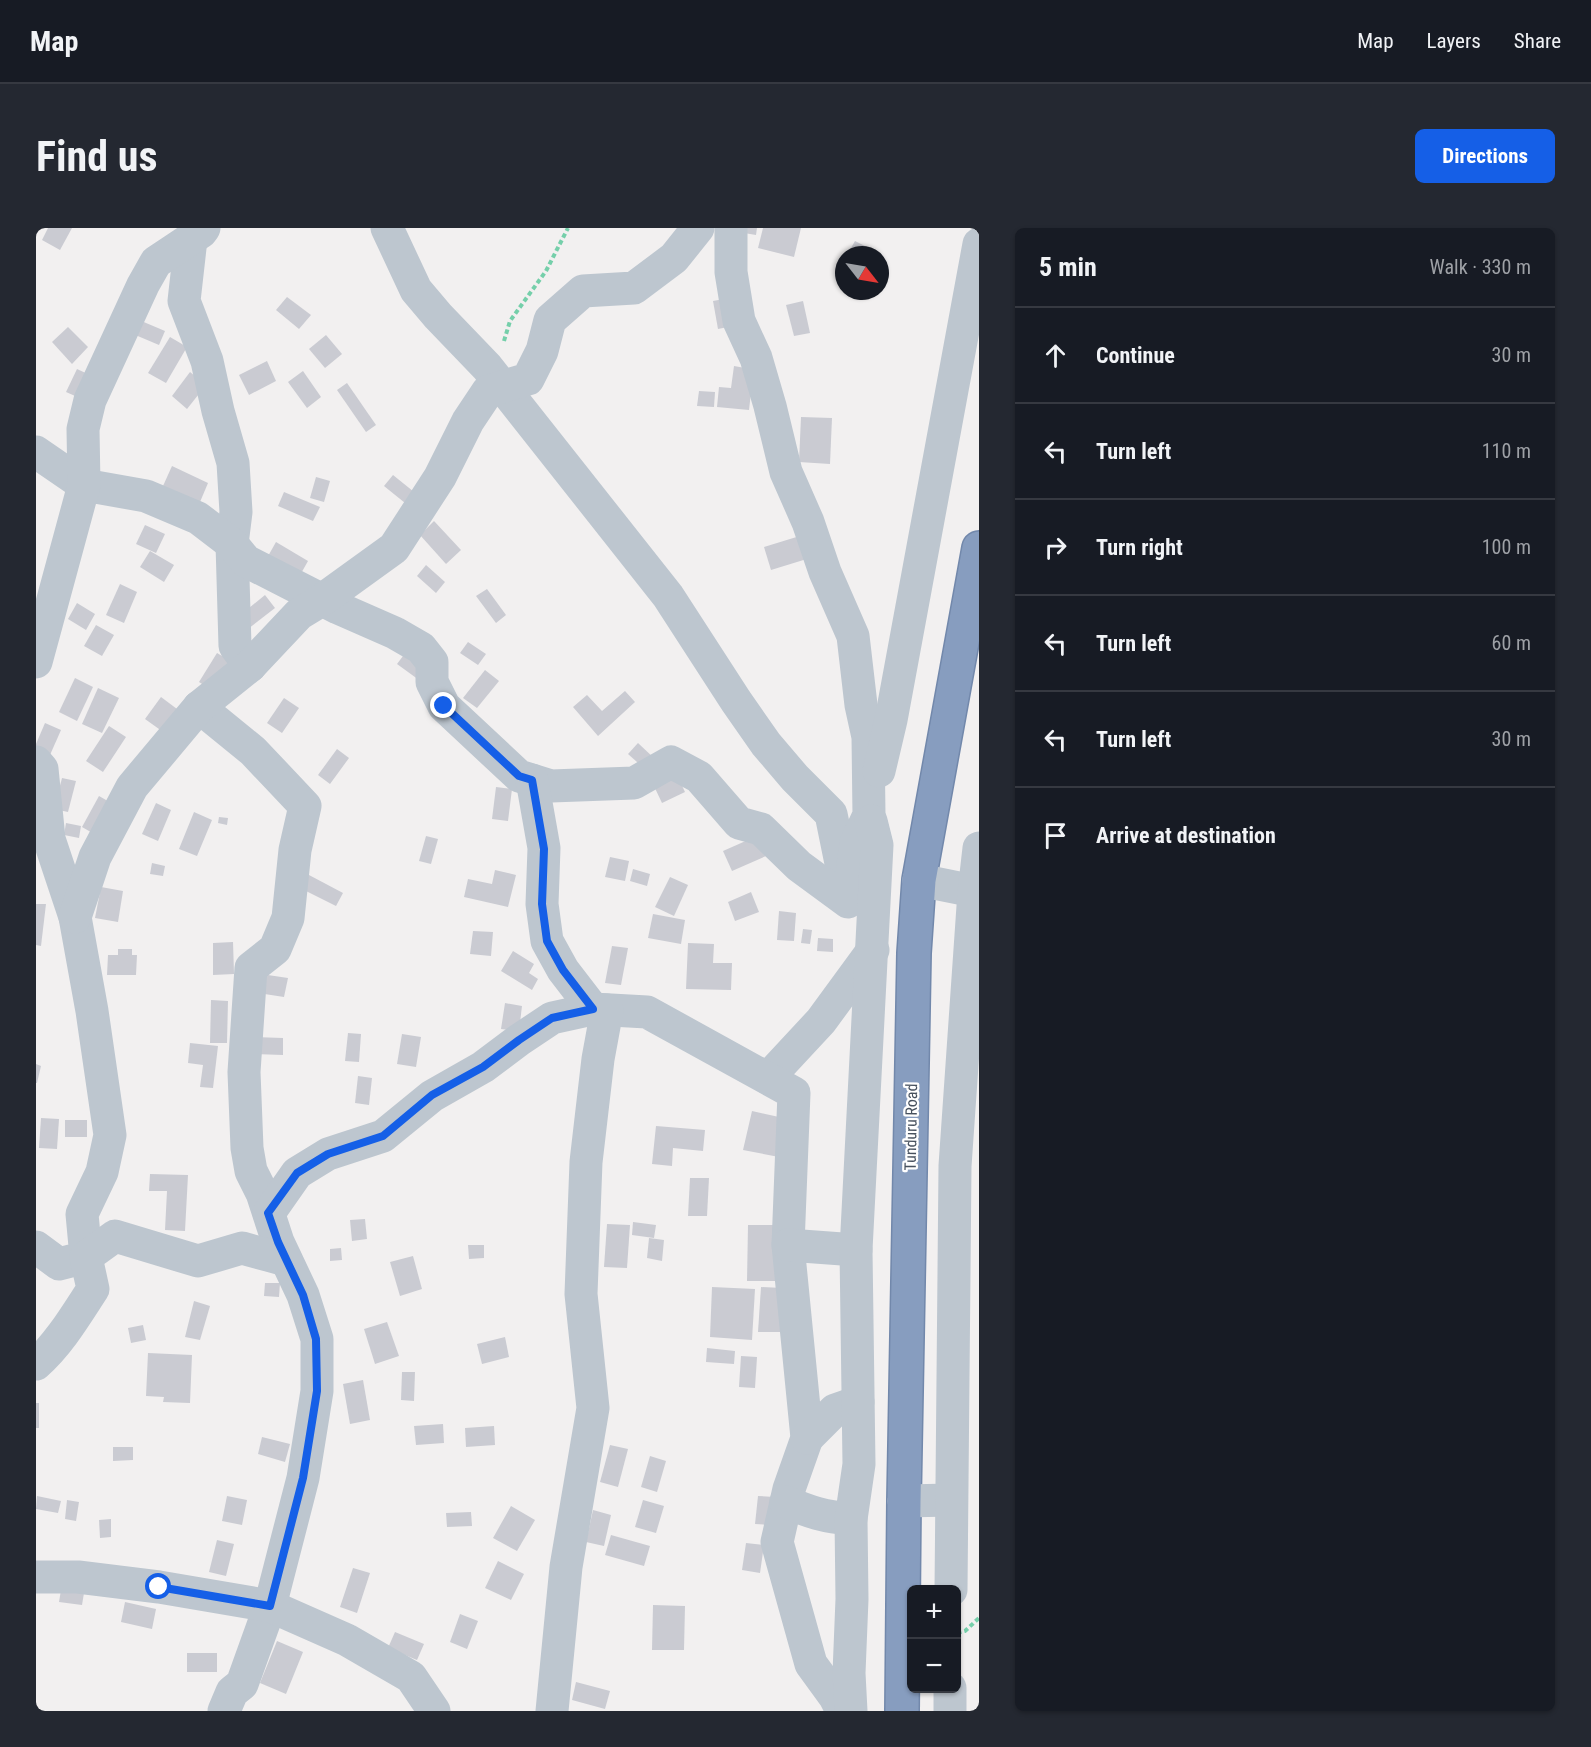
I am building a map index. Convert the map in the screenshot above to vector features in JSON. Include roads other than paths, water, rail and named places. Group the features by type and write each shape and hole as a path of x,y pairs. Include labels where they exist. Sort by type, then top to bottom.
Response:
{"highway":[{"name":"Tunduru Road","path":"902,1711 914,953 919,880 979,548"}],"street":[{"path":"387,228 416,290 503,387 668,596 766,744 795,778 831,814 855,949 914,953"},
{"path":"75,917 95,857 132,787 199,707 250,666 299,614 394,548 440,477 468,421 488,391 528,380 542,351 550,320 583,291 634,288 674,258 698,228"},
{"path":"731,228 731,272 739,321 756,358 786,472 853,636 861,705 868,737 869,815 877,845 856,1250 859,1464 850,1519 852,1599 850,1711"},
{"path":"37,659 84,485 83,429 90,400 143,285 156,262 198,233"},
{"path":"198,233 184,301 207,361 233,463 236,512 232,544 235,646 250,666"},
{"path":"848,902 856,843 869,815 891,720 979,244"},
{"path":"36,452 84,485 146,496 198,518 232,544 246,561 338,608 395,633 421,648 432,662 432,682 444,706 519,776 551,786 634,783 671,762 699,777 739,823 761,829 799,866 848,902"},
{"path":"199,707 253,751 305,806 296,850 288,918 275,950 251,968 244,1072 247,1148 251,1171 262,1193 278,1242 303,1295 316,1339 317,1391 303,1478 270,1606 242,1684 232,1692 224,1711"},
{"path":"36,762 42,769 49,839 75,917 92,1011 110,1135 102,1172 82,1214 86,1257 93,1289 69,1325 36,1364"},
{"path":"532,780 544,849 542,904 547,941 563,970 600,1009 598,1059 586,1162 581,1294 593,1408 566,1567 552,1711"},
{"path":"951,1585 955,1166 979,848"},
{"path":"919,880 976,892"},
{"path":"768,1078 821,1021 873,950"},
{"path":"268,1213 297,1173 328,1154 383,1136 432,1095 483,1067 552,1018 600,1009 647,1012 794,1094 788,1245 807,1438 789,1489 777,1542 811,1664 835,1697 842,1711"},
{"path":"36,1247 59,1264 86,1257 115,1236 198,1261 242,1248 286,1260"},
{"path":"788,1245 856,1250"},
{"path":"807,1438 835,1410 858,1402"},
{"path":"904,1501 951,1500"},
{"path":"786,1502 806,1511 850,1519"},
{"path":"36,1578 78,1577 159,1587 270,1606 347,1640 411,1677 434,1711"},
{"path":"950,1693 950,1711"}]}
